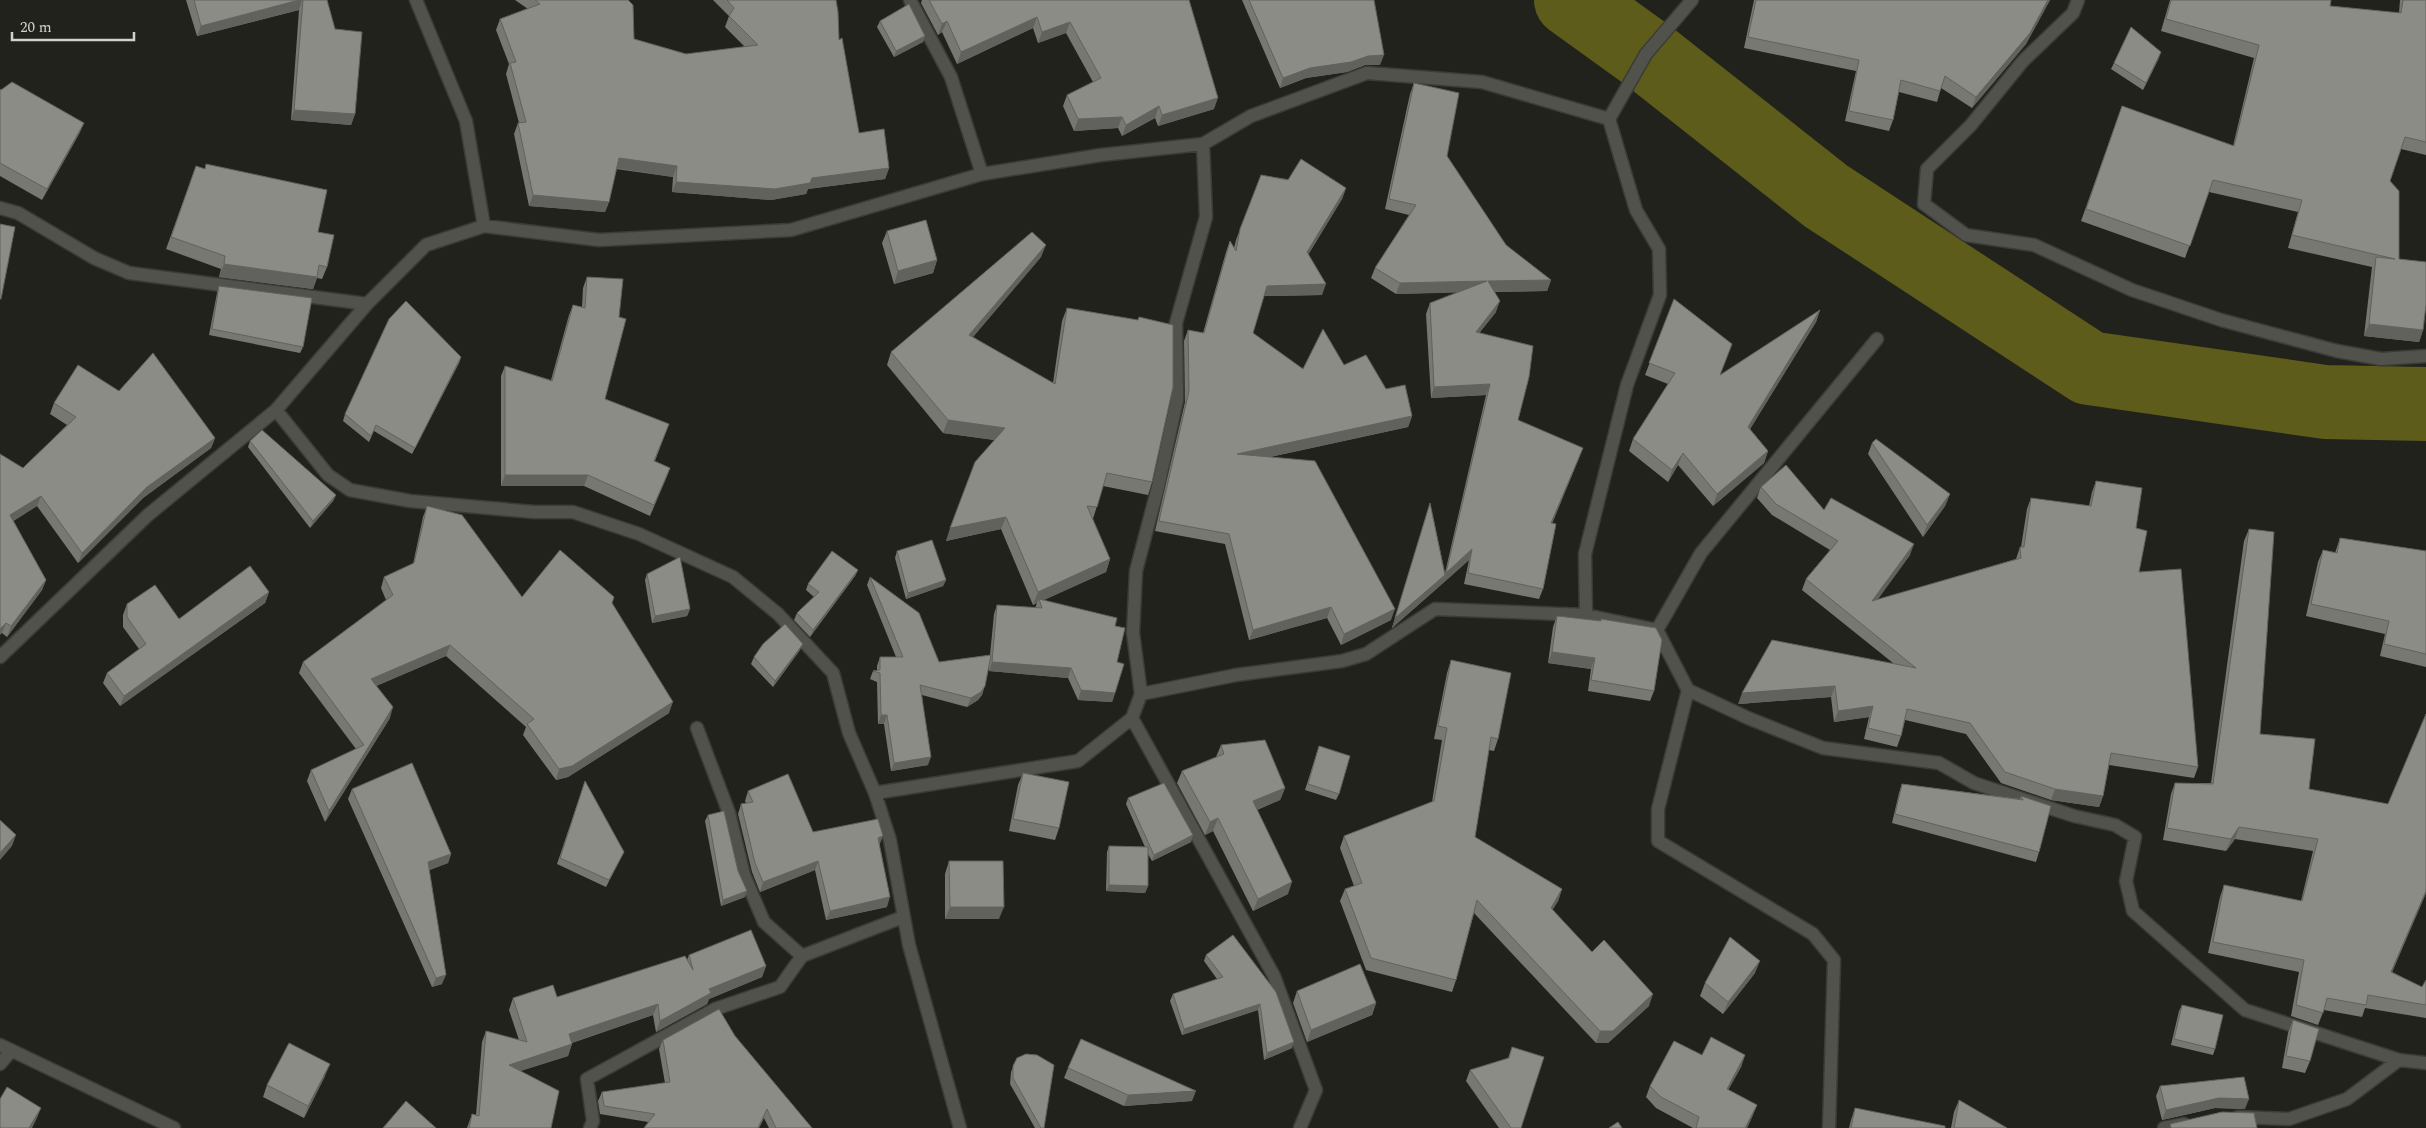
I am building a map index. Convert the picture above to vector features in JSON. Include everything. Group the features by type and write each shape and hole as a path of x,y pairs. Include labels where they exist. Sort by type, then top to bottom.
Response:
{"street":[{"path":"416,0 466,121 484,226"},
{"path":"910,0 951,77 982,174"},
{"path":"1586,615 1585,554 1627,385 1660,295 1659,249 1636,210 1609,119 1646,54 1692,0"},
{"path":"2078,0 2073,13 2024,62 1971,124 1927,169 1924,204 1966,235 2034,245 2132,290 2221,320 2337,351 2381,359 2426,356"},
{"path":"0,657 148,515 276,410 367,304 426,245 484,226 599,240 791,230 982,174 1101,155 1203,144 1251,116 1366,73 1482,82 1609,119"},
{"path":"875,793 1078,761 1132,718 1140,694 1133,633 1136,571 1177,400 1176,323 1206,217 1203,144"},
{"path":"0,208 18,213 94,258 129,273 367,304"},
{"path":"1657,630 1701,553 1877,339"},
{"path":"276,410 328,475 350,490 410,501 534,512 573,512 638,534 733,577 778,614 833,673 849,733 875,793 890,840 903,918 960,1128"},
{"path":"1140,694 1236,675 1342,661 1366,654 1435,609 1586,615 1657,630"},
{"path":"1657,630 1688,690 1748,718 1823,748 1940,763 1974,783 2074,816 2114,824 2135,837 2126,881 2133,911 2245,1010 2399,1060 2426,1063"},
{"path":"1688,690 1658,809 1658,841 1813,934 1834,960 1829,1128"},
{"path":"1132,718 1274,976 1316,1090 1300,1128"},
{"path":"697,728 729,813 744,876 764,922 802,956"},
{"path":"590,1128 592,1121 587,1079 715,1009 780,987 802,956 903,918"},
{"path":"0,1064 6,1048 174,1128"},
{"path":"2226,1117 2289,1119 2347,1099 2399,1060"},
{"path":"2164,1128 2200,1120"}],"building":[{"path":"194,0 299,0 201,26"},
{"path":"303,0 327,0 335,29 362,32 355,114 294,110"},
{"path":"535,0 628,0 633,5 634,39 686,54 758,45 729,16 734,8 727,0 836,0 839,40 842,38 859,133 884,129 889,168 812,178 810,183 775,189 676,182 677,166 619,158 609,202 533,195 518,123 526,122 510,63 516,62 500,19 540,4"},
{"path":"929,0 1189,0 1218,98 1162,115 1159,106 1126,125 1122,117 1078,119 1067,95 1101,78 1070,22 1042,32 1037,17 961,52 947,21 942,24"},
{"path":"1249,0 1374,0 1384,55 1368,56 1351,62 1310,68 1283,78"},
{"path":"1756,0 2048,0 2030,33 1976,97 1945,76 1940,91 1901,80 1893,120 1849,111 1859,60 1748,37"},
{"path":"2171,0 2331,0 2330,6 2401,13 2403,0 2426,0 2426,142 2405,137 2390,181 2399,191 2399,259 2426,262 2426,305 2423,330 2369,324 2376,257 2395,259 2292,235 2302,200 2213,180 2190,246 2086,209 2122,106 2234,146 2259,45 2166,19"},
{"path":"909,4 925,36 896,51 880,21"},
{"path":"2131,27 2161,52 2146,83 2114,63"},
{"path":"12,82 84,123 47,189 0,163 0,89"},
{"path":"1414,83 1459,93 1447,156 1506,245 1551,280 1488,281 1500,301 1476,332 1533,346 1529,377 1518,420 1583,448 1551,523 1556,524 1543,589 1468,573 1472,549 1446,573 1490,384 1434,387 1430,303 1487,281 1400,283 1375,268 1416,205 1389,199"},
{"path":"1301,159 1346,188 1307,252 1326,284 1267,286 1253,333 1303,369 1323,329 1344,365 1366,355 1386,389 1405,385 1412,416 1237,454 1315,461 1395,609 1344,634 1331,607 1253,630 1229,534 1159,521 1189,391 1188,330 1204,333 1230,241 1236,251 1240,229 1261,175 1288,180"},
{"path":"206,164 327,190 318,232 334,235 327,267 319,265 317,277 224,264 225,256 171,237 196,166 205,169"},
{"path":"926,220 937,260 898,271 887,231"},
{"path":"0,224 15,227 1,299 0,299"},
{"path":"1032,232 1046,245 969,335 1055,384 1067,308 1138,320 1139,317 1173,325 1173,387 1152,482 1107,473 1097,507 1087,506 1110,559 1038,592 1006,517 950,528 975,462 1005,428 948,420 891,352"},
{"path":"587,277 623,279 619,317 626,319 605,399 669,424 654,461 670,468 654,505 588,475 505,475 505,366 552,381 573,305 585,308"},
{"path":"219,286 312,298 303,347 212,329"},
{"path":"1674,299 1732,344 1720,375 1820,310 1748,427 1768,451 1717,494 1683,453 1672,470 1633,439 1675,373 1649,363"},
{"path":"406,301 461,357 415,448 376,425 371,436 345,414 389,319"},
{"path":"153,353 215,438 147,487 82,553 41,496 10,515 46,580 11,626 6,623 0,629 0,454 23,468 76,417 54,403 78,365 119,391"},
{"path":"262,430 336,495 313,521 250,441"},
{"path":"1876,439 1950,494 1927,525 1872,443"},
{"path":"1786,465 1824,510 1831,498 1914,544 1872,601 2021,558 2020,547 2024,547 2031,498 2091,506 2096,481 2142,488 2136,528 2147,531 2139,572 2181,569 2198,767 2111,753 2103,796 2055,789 2005,772 1970,723 1907,709 1901,736 1868,728 1873,706 1838,711 1835,686 1742,693 1772,640 1916,668 1806,579 1838,541 1776,504 1761,487"},
{"path":"1430,503 1445,575 1395,618"},
{"path":"427,506 462,515 522,597 560,550 614,597 612,603 673,702 572,766 559,769 527,724 534,719 450,645 371,679 393,707 329,811 311,770 364,745 303,662 393,595 384,577 414,563"},
{"path":"2249,529 2274,532 2260,734 2315,739 2309,789 2388,804 2426,714 2426,891 2391,972 2422,987 2426,980 2426,1005 2368,995 2366,1005 2327,998 2323,1013 2296,1005 2304,960 2213,942 2224,885 2302,901 2318,839 2239,827 2231,839 2167,828 2175,783 2213,784"},
{"path":"2340,538 2426,551 2426,654 2384,644 2389,621 2311,604 2323,550 2337,553"},
{"path":"932,540 946,580 908,593 897,551"},
{"path":"832,551 858,570 813,630 797,613 819,592 808,584"},
{"path":"680,557 690,609 655,616 647,574"},
{"path":"250,566 269,592 124,696 107,673 146,644 127,617 127,604 155,585 179,619"},
{"path":"870,577 919,613 939,662 991,655 985,686 981,692 971,698 920,685 931,757 894,763 887,715 881,715 880,673 873,671 880,670 880,657 903,657"},
{"path":"1039,599 1117,618 1115,626 1125,628 1117,662 1124,664 1115,693 1081,690 1071,668 992,662 997,605 1042,608"},
{"path":"1557,616 1601,621 1601,619 1656,628 1662,640 1654,691 1591,680 1595,658 1552,652"},
{"path":"785,624 803,644 775,681 754,657 763,644"},
{"path":"1451,660 1511,673 1498,739 1491,737 1475,837 1562,889 1551,908 1592,952 1604,940 1653,994 1613,1031 1600,1031 1477,900 1456,980 1371,958 1345,889 1362,883 1344,836 1434,801 1447,728 1438,726"},
{"path":"1265,740 1285,788 1253,801 1292,882 1258,899 1218,818 1210,822 1182,771 1224,754 1221,745"},
{"path":"1319,746 1350,756 1339,794 1308,784"},
{"path":"412,763 451,854 428,862 446,975 436,978 352,789"},
{"path":"1023,773 1069,782 1059,828 1013,819"},
{"path":"788,774 813,832 878,819 883,836 878,838 890,897 830,911 818,861 763,882 755,863 741,804 753,802 748,791"},
{"path":"585,781 624,852 609,880 560,858"},
{"path":"1164,783 1193,835 1154,855 1128,798"},
{"path":"1902,784 2023,800 2021,796 2051,806 2039,852 1895,814"},
{"path":"724,811 738,871 747,891 723,900 708,815"},
{"path":"0,820 16,835 0,853"},
{"path":"1109,846 1148,847 1148,886 1109,885"},
{"path":"949,861 1003,861 1004,907 950,907"},
{"path":"751,930 766,966 709,989 711,993 660,1021 658,1004 569,1034 572,1044 509,1065 559,1091 551,1128 469,1128 472,1114 479,1116 486,1031 527,1042 513,998 553,985 557,997 685,956 693,970 689,955"},
{"path":"1233,935 1276,992 1294,1042 1267,1053 1260,1004 1184,1029 1173,994 1223,977 1206,955"},
{"path":"1730,937 1760,961 1728,1002 1705,983"},
{"path":"1360,964 1376,1003 1311,1030 1297,991"},
{"path":"2182,1005 2223,1015 2215,1049 2174,1039"},
{"path":"719,1009 735,1036 812,1128 776,1128 767,1109 758,1128 644,1128 655,1114 604,1106 602,1092 670,1082 663,1040"},
{"path":"2293,1020 2319,1029 2310,1061 2286,1056"},
{"path":"1711,1037 1745,1055 1727,1089 1757,1105 1745,1128 1696,1128 1699,1117 1661,1097 1650,1086 1674,1041 1702,1055"},
{"path":"1081,1039 1196,1091 1128,1095 1068,1068"},
{"path":"289,1043 330,1064 308,1106 267,1085"},
{"path":"1512,1047 1544,1057 1521,1128 1511,1128 1470,1070 1509,1058"},
{"path":"1026,1054 1037,1055 1054,1065 1044,1128 1041,1128 1013,1078 1013,1066 1017,1058"},
{"path":"2244,1077 2249,1099 2219,1098 2166,1110 2160,1086"},
{"path":"7,1087 41,1108 29,1128 0,1128 0,1099"},
{"path":"1959,1100 2007,1128 1954,1128"},
{"path":"406,1101 436,1128 383,1128"},
{"path":"1855,1108 1945,1126 1945,1128 1851,1128"},
{"path":"2222,1112 2254,1113 2257,1128 2171,1128 2170,1124"},
{"path":"1618,1122 1622,1128 1609,1128"}],"waterway":[{"path":"1571,0 1646,54 1826,196 2089,368 2325,402 2426,404"}]}
